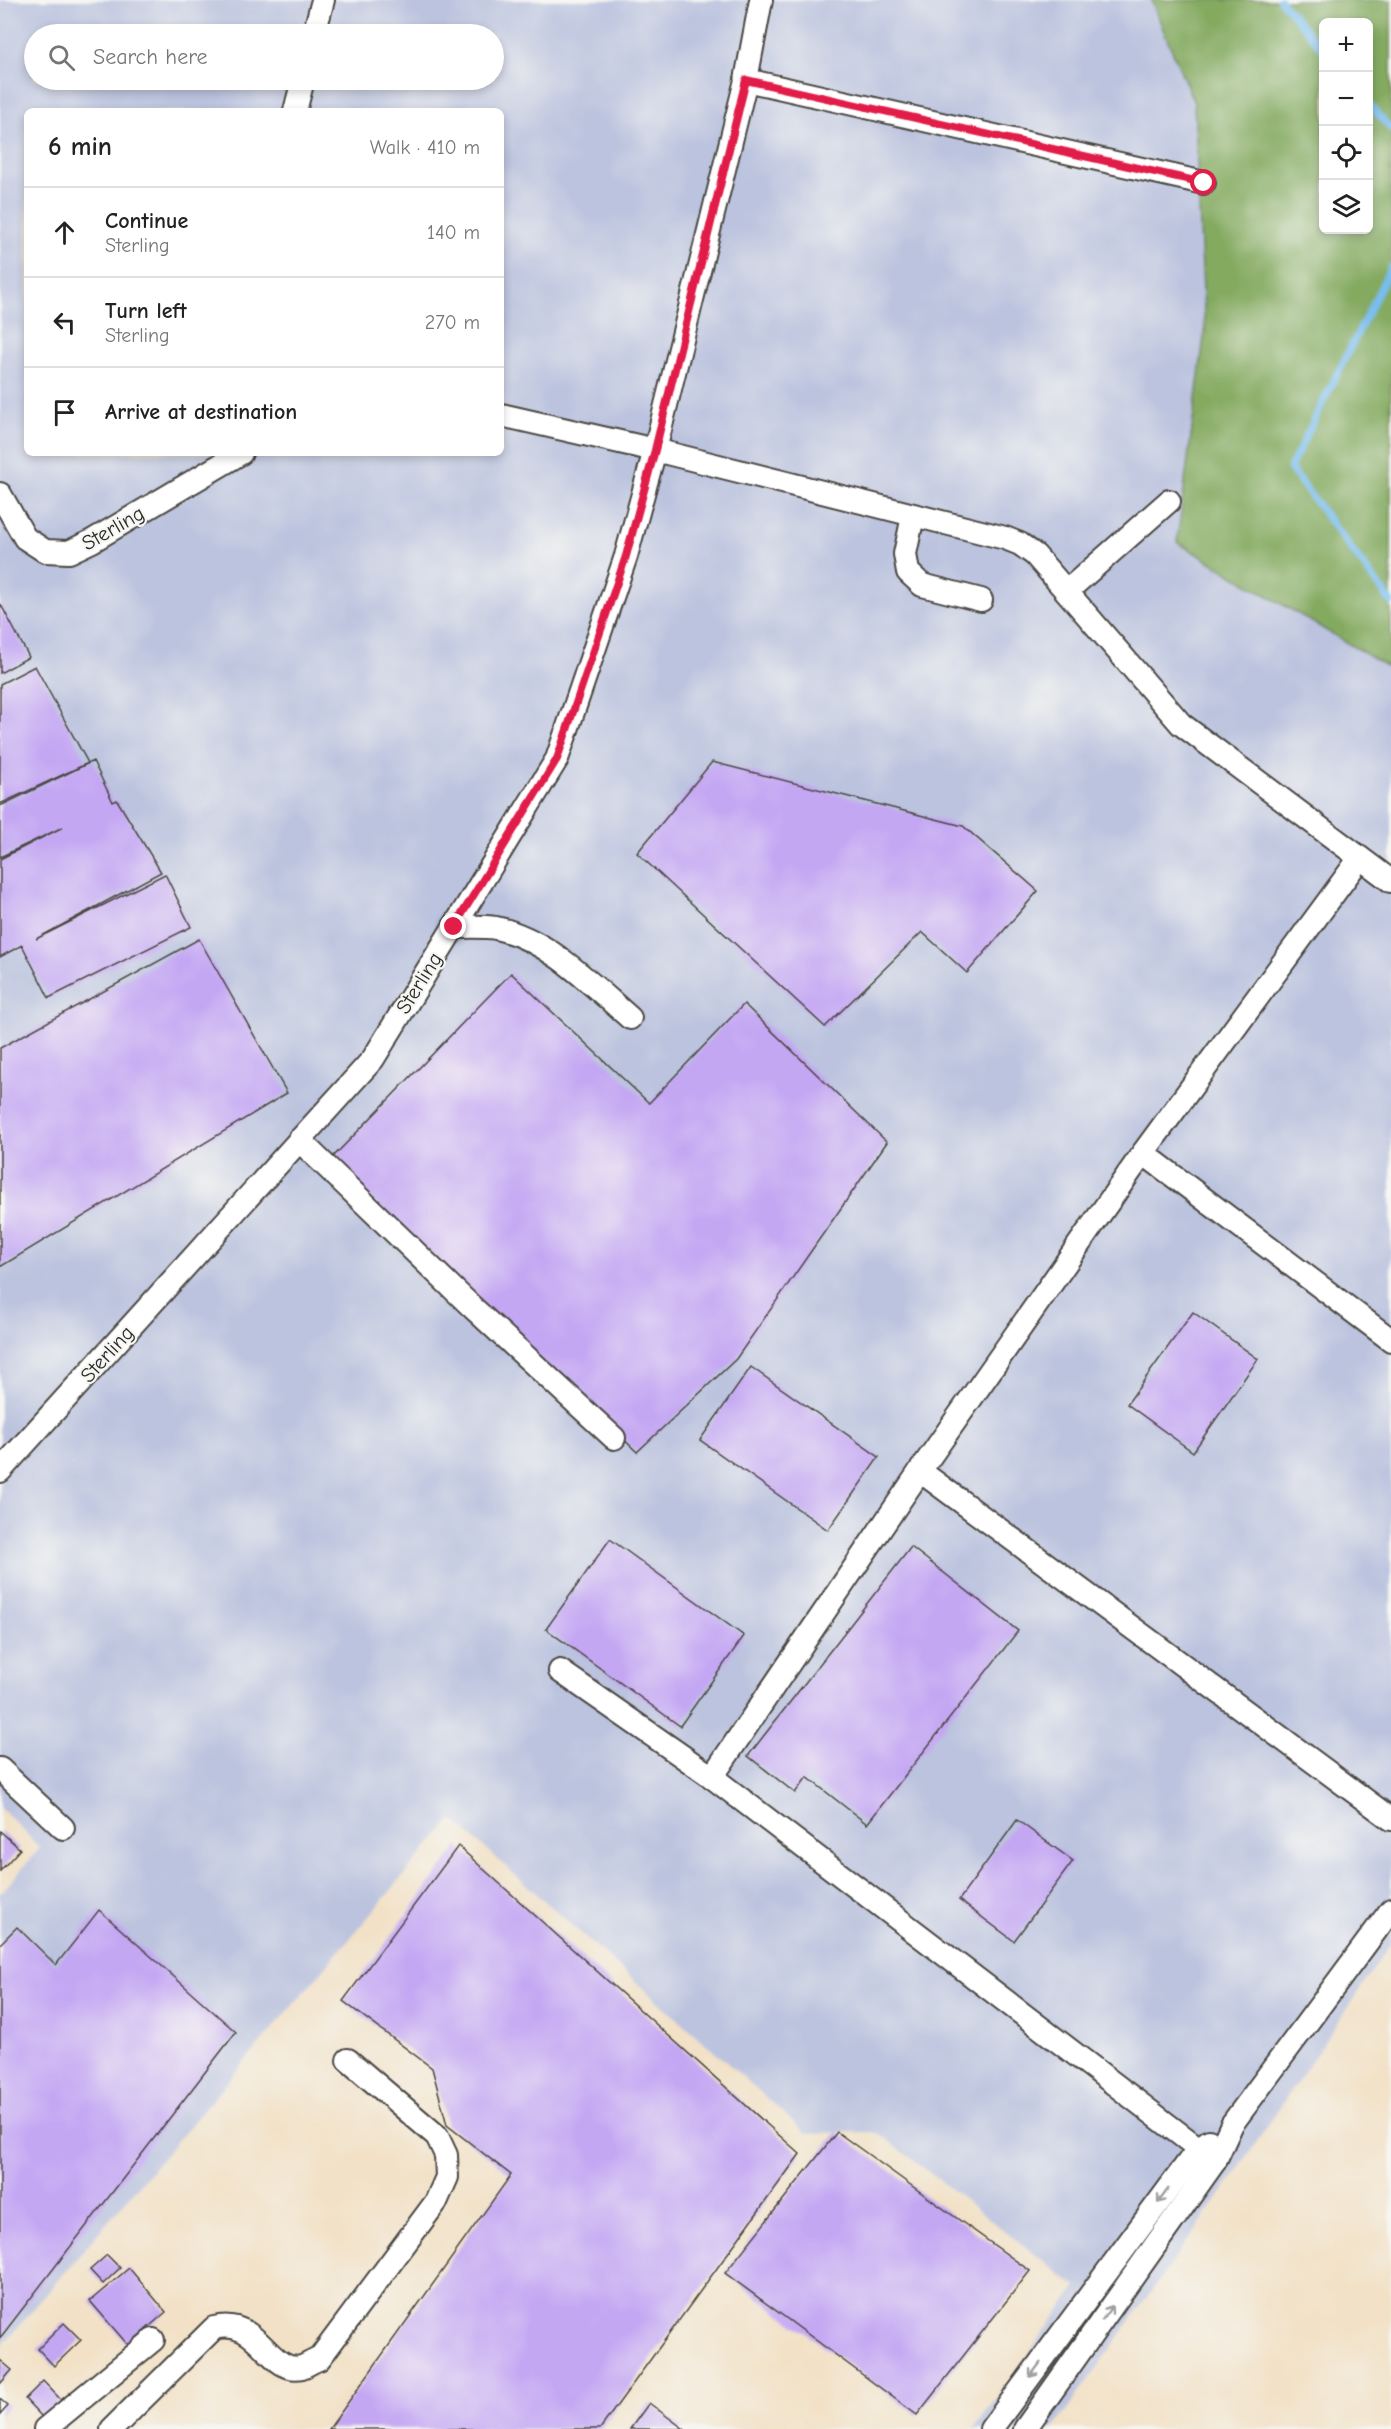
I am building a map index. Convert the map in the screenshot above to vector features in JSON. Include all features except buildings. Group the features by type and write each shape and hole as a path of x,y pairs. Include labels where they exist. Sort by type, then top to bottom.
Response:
{"street":[{"path":"316,24 322,0"},
{"name":"Sterling","path":"0,1471 373,1059 557,759 626,556 655,450 746,80 761,0"},
{"path":"746,80 1204,183"},
{"path":"296,108 300,90"},
{"path":"504,416 655,450 1005,538 1020,544 1035,555 1181,724 1391,881"},
{"name":"Sterling","path":"0,494 25,538 45,551 69,552 92,541 236,456"},
{"path":"1067,591 1169,501"},
{"path":"913,516 905,554 908,572 922,585 981,600"},
{"path":"712,1778 920,1471 1143,1153 1360,858"},
{"path":"454,927 495,928 518,935 573,969 630,1018"},
{"path":"299,1140 471,1306 614,1438"},
{"path":"1143,1153 1391,1340"},
{"path":"920,1471 1391,1819"},
{"path":"560,1671 712,1778 1207,2155"},
{"path":"0,1769 63,1828"},
{"path":"991,2429 1061,2335 1232,2124 1391,1910"},
{"path":"112,2429 214,2328 226,2325 240,2328 285,2367 301,2367 319,2359 436,2202 447,2177 446,2155 437,2136 348,2060"},
{"path":"1025,2429 1081,2349 1207,2155"},
{"path":"1061,2335 1081,2349"},
{"path":"45,2429 153,2340"}],"shaded area":[{"path":"0,0 1151,0 1194,103 1205,330 1177,542 1391,669 1391,1943 1231,2180 1053,2429 974,2429 1077,2287 877,2132 806,2133 452,1819 0,2348 0,1894 40,1848 0,1807"}],"green space":[{"path":"1151,0 1391,0 1391,669 1177,542 1205,330 1194,103"}],"waterway":[{"path":"1280,0 1319,45"},
{"path":"1373,109 1391,129"},
{"path":"1391,267 1290,468 1391,602"}],"route":[{"path":"454,927 557,759 626,556 655,450 746,80 1204,183"}]}
